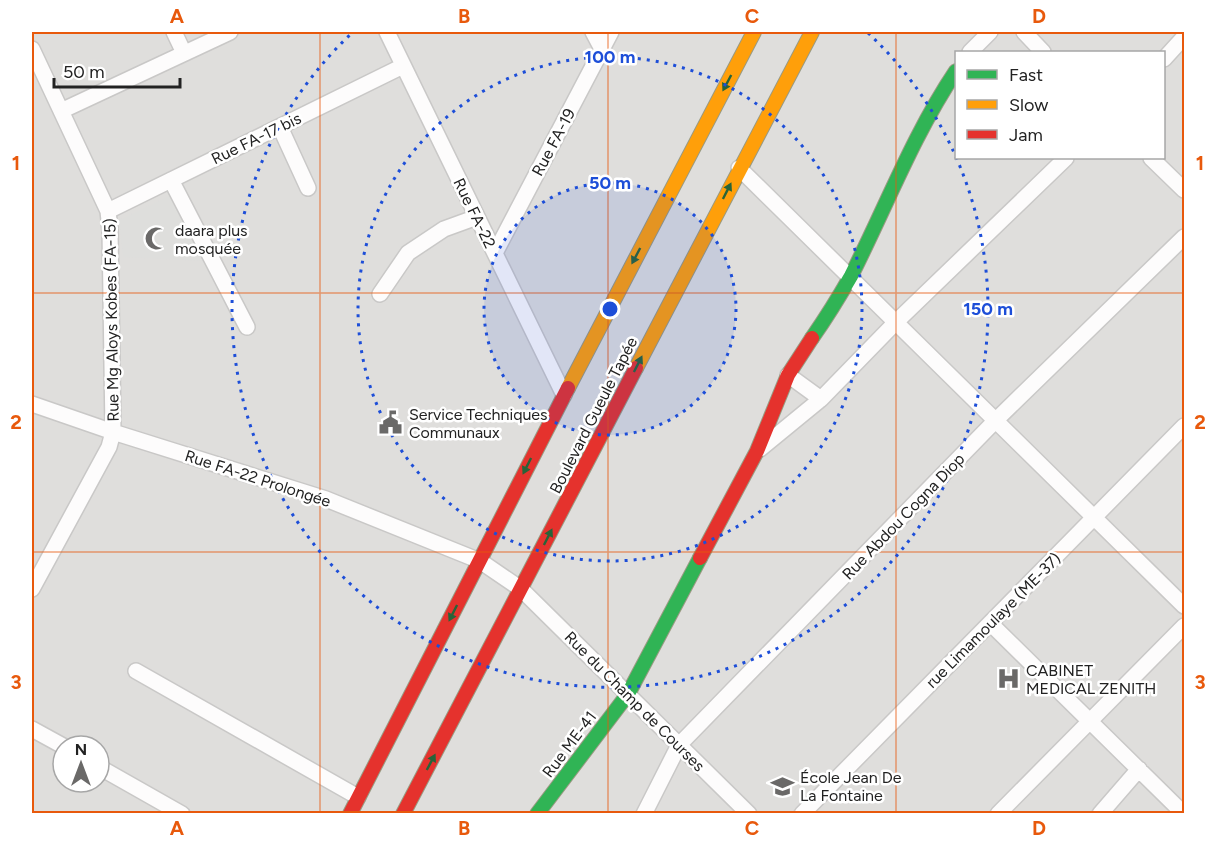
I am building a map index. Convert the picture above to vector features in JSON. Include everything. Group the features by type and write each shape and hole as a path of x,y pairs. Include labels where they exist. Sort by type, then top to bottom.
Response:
{"street":[{"path":"174,32 184,53"},
{"path":"61,111 230,32"},
{"name":"Rue FA-22","path":"387,32 564,395"},
{"path":"593,32 602,49"},
{"name":"Rue FA-19","path":"495,253 611,32"},
{"name":"Boulevard Gueule Tapée","path":"350,813 527,466 754,32"},
{"name":"Boulevard Gueule Tapée","path":"404,813 812,32"},
{"path":"971,51 990,32"},
{"path":"1024,32 1042,51"},
{"path":"1165,58 1185,37"},
{"name":"Rue Mg Aloys Kobes (FA-15)","path":"32,49 108,211 113,432 109,447 32,589"},
{"name":"Rue FA-17 bis","path":"108,211 403,66"},
{"name":"Rue ME-41","path":"537,813 628,694 757,451 788,375 850,277 912,146 942,92 955,74"},
{"path":"280,127 308,188"},
{"path":"757,451 821,399 896,322 1065,159"},
{"path":"1152,159 1185,190"},
{"path":"739,168 1185,606"},
{"path":"171,180 247,327"},
{"path":"380,294 408,253 444,229 477,217"},
{"name":"Rue Abdou Cogna Diop","path":"644,813 679,745 996,420 1185,237"},
{"path":"788,375 821,399"},
{"name":"Rue FA-22 Prolongée","path":"32,404 326,499 480,561 521,589"},
{"name":"rue Limamoulaye (ME-37)","path":"802,813 1185,426"},
{"name":"Rue du Champ de Courses","path":"521,589 749,813"},
{"path":"990,623 1184,813"},
{"path":"998,813 1185,626"},
{"path":"136,671 358,797"},
{"path":"32,729 51,739"},
{"path":"1100,813 1139,769"},
{"path":"111,774 182,813"}],"shaded area":[{"path":"32,32 1184,32 1184,813 32,813"},
{"name":"daara plus mosquée","path":"171,195 204,261 123,257 119,220"}],"traffic: fast":[{"path":"812,338 851,276 926,120 955,73"},
{"path":"537,814 628,694 700,558"}],"traffic: slow":[{"path":"568,388 754,32"},
{"path":"636,368 812,32"}],"traffic: jam":[{"path":"700,558 757,451 788,375 812,338"},
{"path":"403,814 636,368"},
{"path":"350,814 568,388"}],"place":[{"name":"daara plus mosquée","path":"157,239"},
{"name":"Service Techniques Communaux","path":"391,423"},
{"name":"CABINET MEDICAL ZENITH","path":"1008,679"},
{"name":"École Jean De La Fontaine","path":"782,786"}]}
